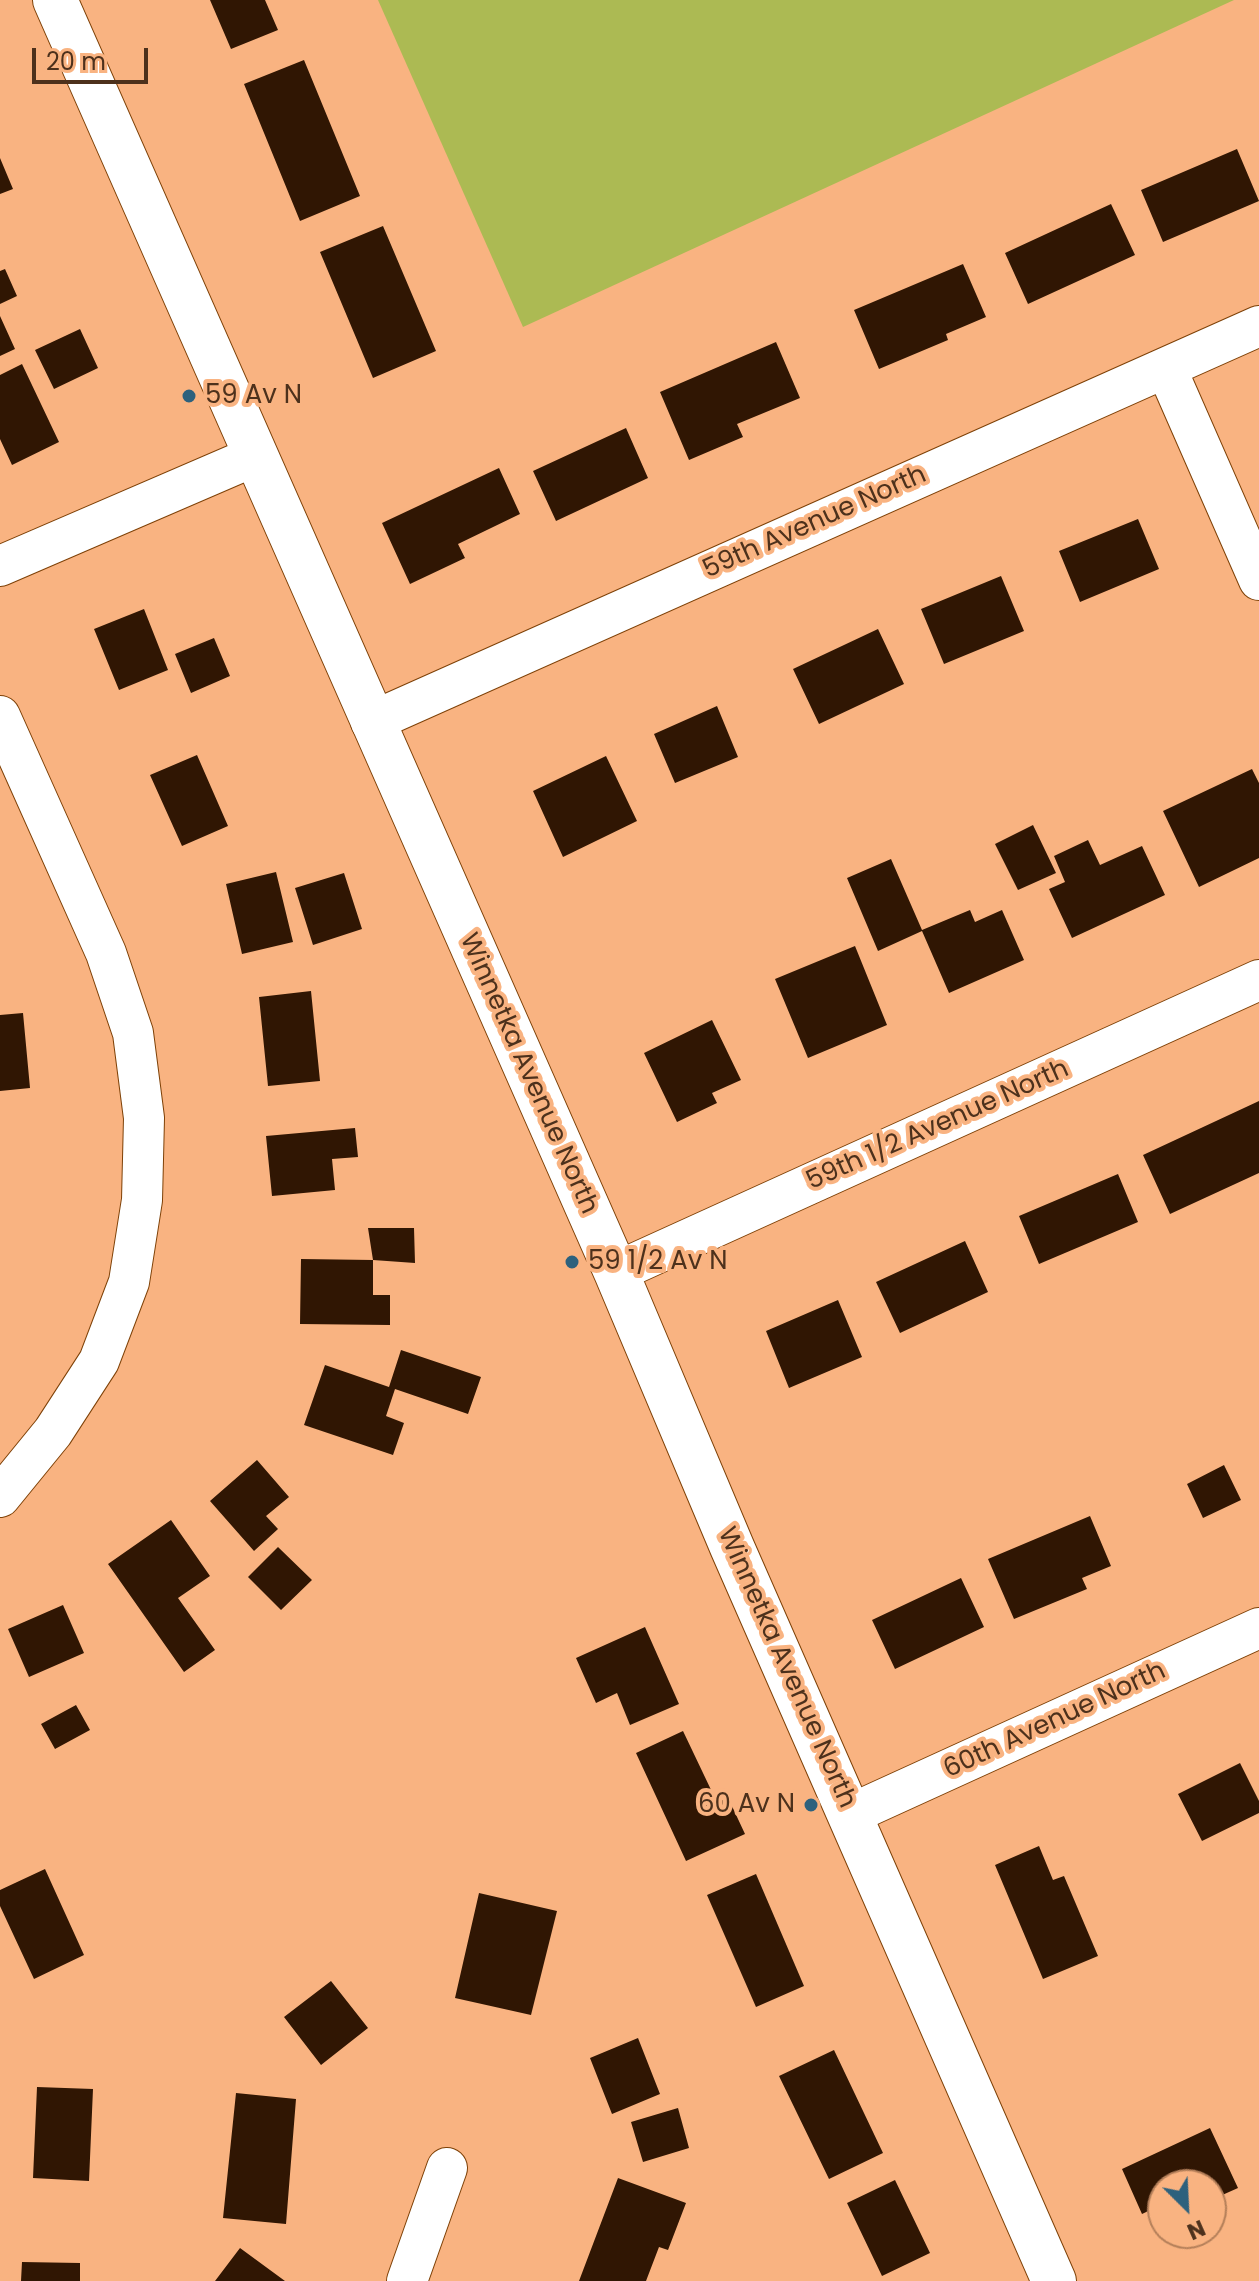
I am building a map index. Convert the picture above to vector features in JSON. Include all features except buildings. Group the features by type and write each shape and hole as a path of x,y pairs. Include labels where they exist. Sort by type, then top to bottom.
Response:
{"street":[{"name":"Winnetka Avenue North","path":"55,0 616,1272 732,1547 1054,2281"},
{"name":"59th Avenue North","path":"371,722 1259,326"},
{"path":"1166,368 1259,580"},
{"path":"0,566 255,456"},
{"path":"0,716 106,953 133,1033 144,1118 142,1200 124,1295 99,1361 53,1432 0,1497"},
{"name":"59th 1/2 Avenue North","path":"616,1272 1259,980"},
{"name":"60th Avenue North","path":"851,1814 1259,1628"},
{"path":"407,2281 447,2168"}],"green space":[{"path":"378,0 1234,0 523,327"}],"place":[{"name":"59 Av N","path":"189,396"},
{"name":"59 1/2 Av N","path":"572,1262"},
{"name":"60 Av N","path":"811,1805"}]}
